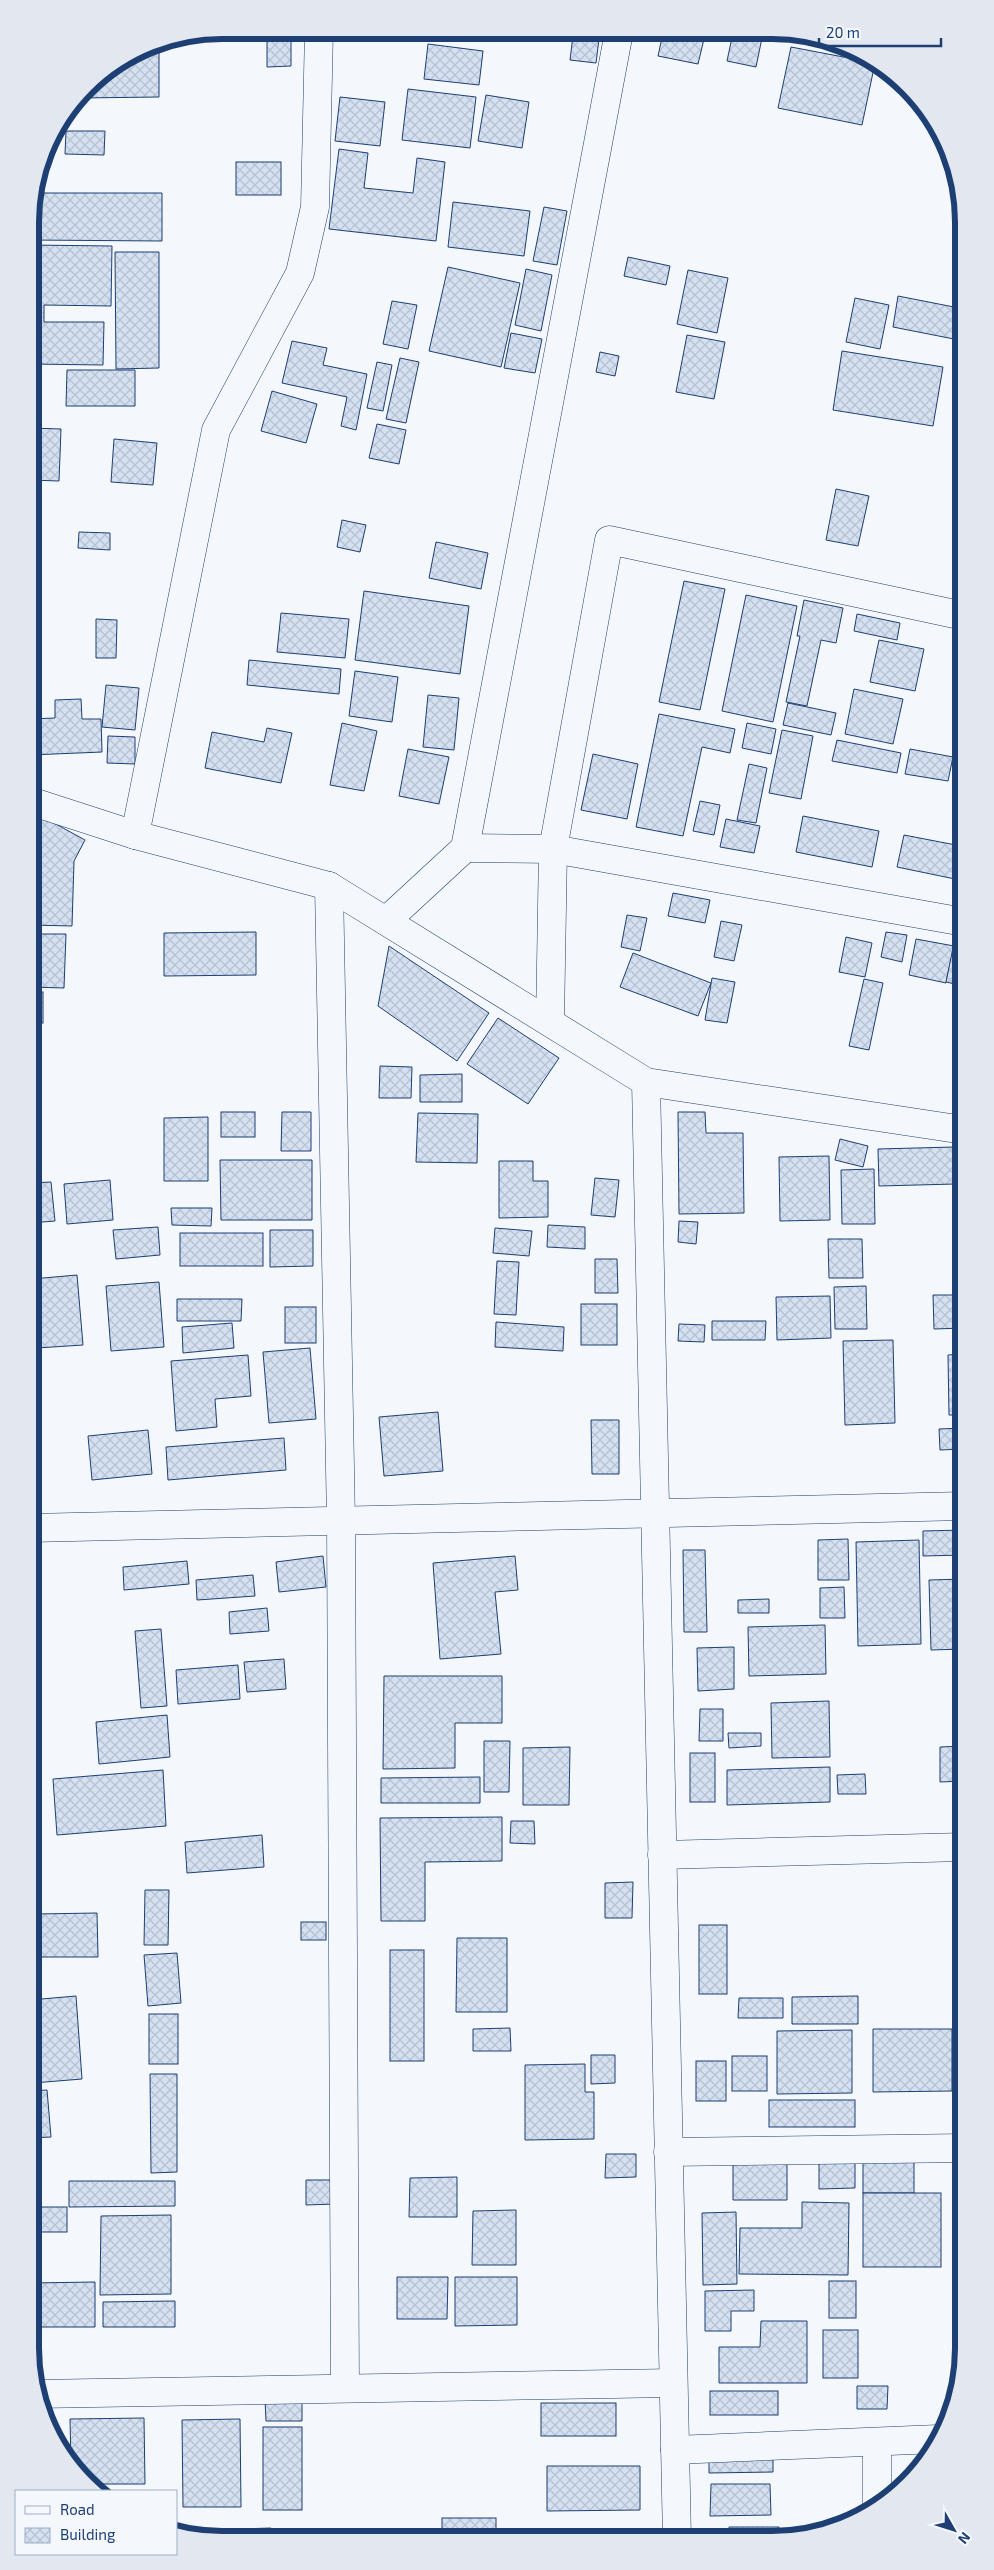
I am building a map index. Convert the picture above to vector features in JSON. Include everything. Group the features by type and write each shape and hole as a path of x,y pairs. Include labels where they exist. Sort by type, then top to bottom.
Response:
{"street":[{"path":"136,835 216,430 300,273 315,206 319,39"},
{"path":"386,921 465,848 618,39"},
{"path":"550,1022 553,849 608,540 955,614"},
{"path":"39,804 136,835 329,886 646,1082 955,1129"},
{"path":"465,848 553,849 955,920"},
{"path":"329,886 341,1521 345,2388"},
{"path":"646,1082 676,2531"},
{"path":"39,1528 955,1506"},
{"path":"662,1855 955,1847"},
{"path":"668,2152 955,2148"},
{"path":"45,2394 673,2383"},
{"path":"675,2450 931,2440"},
{"path":"877,2442 878,2497"}],"building":[{"path":"267,39 291,39 291,66 267,67"},
{"path":"573,39 599,39 596,63 570,60"},
{"path":"662,39 704,39 698,64 658,56"},
{"path":"732,39 762,39 756,67 727,61"},
{"path":"428,44 483,51 479,85 424,79"},
{"path":"791,47 856,59 874,70 862,125 778,108"},
{"path":"159,50 159,97 87,98 101,84 130,63"},
{"path":"408,89 476,97 470,148 402,140"},
{"path":"486,95 529,102 522,148 478,141"},
{"path":"340,97 385,102 380,146 335,141"},
{"path":"66,131 105,131 104,155 65,154"},
{"path":"339,149 368,153 364,188 413,193 417,158 445,162 436,241 329,229"},
{"path":"236,162 281,162 281,195 236,195"},
{"path":"41,193 162,193 162,241 39,240"},
{"path":"453,202 530,211 524,256 448,247"},
{"path":"544,207 567,211 557,265 533,261"},
{"path":"39,245 112,246 111,306 44,305 44,322 104,322 103,365 39,364"},
{"path":"115,252 159,252 159,368 116,369"},
{"path":"628,257 670,266 666,285 624,276"},
{"path":"448,267 520,283 501,367 429,351"},
{"path":"526,269 552,275 541,331 515,325"},
{"path":"688,270 728,278 717,333 677,324"},
{"path":"898,296 955,307 955,339 893,327"},
{"path":"855,298 889,305 880,349 846,342"},
{"path":"392,301 417,305 408,349 383,344"},
{"path":"511,333 542,339 535,373 504,368"},
{"path":"687,335 725,342 714,399 676,392"},
{"path":"292,341 327,348 323,365 367,374 356,430 341,426 347,397 282,383"},
{"path":"842,351 943,367 933,426 833,410"},
{"path":"600,352 619,356 615,376 596,372"},
{"path":"400,358 419,362 406,423 386,419"},
{"path":"377,362 392,365 383,411 367,408"},
{"path":"67,370 135,370 135,406 66,406"},
{"path":"272,391 317,404 306,443 261,431"},
{"path":"377,424 406,430 399,464 369,458"},
{"path":"39,428 61,429 59,481 39,480"},
{"path":"114,439 157,443 153,485 111,482"},
{"path":"836,489 869,496 858,546 826,540"},
{"path":"342,520 366,525 360,552 337,547"},
{"path":"79,532 110,533 110,550 78,548"},
{"path":"436,542 488,553 481,589 429,578"},
{"path":"684,581 725,589 700,710 659,702"},
{"path":"364,591 469,606 460,674 355,660"},
{"path":"746,595 797,606 773,722 722,711"},
{"path":"804,600 843,608 836,643 821,640 807,706 786,702 800,636 797,636"},
{"path":"281,613 349,619 345,658 277,652"},
{"path":"857,614 900,623 897,640 854,631"},
{"path":"96,619 117,620 116,658 96,658"},
{"path":"879,640 924,649 915,691 870,682"},
{"path":"249,660 341,669 339,694 247,685"},
{"path":"355,671 398,677 392,722 349,716"},
{"path":"106,685 139,688 135,730 102,727"},
{"path":"854,689 903,699 893,744 845,734"},
{"path":"428,695 459,698 454,750 423,747"},
{"path":"81,699 82,719 101,719 102,752 39,755 39,719 55,718 55,700"},
{"path":"788,703 836,713 831,735 783,725"},
{"path":"659,714 735,729 730,753 702,747 683,836 636,827"},
{"path":"342,723 377,731 364,791 330,785"},
{"path":"747,723 776,729 771,754 742,748"},
{"path":"267,728 292,733 281,783 205,768 212,732 264,742"},
{"path":"782,730 813,736 801,799 769,793"},
{"path":"108,736 135,737 135,764 107,763"},
{"path":"837,740 901,753 897,773 832,761"},
{"path":"408,749 449,757 439,804 399,796"},
{"path":"910,749 953,757 948,781 905,774"},
{"path":"593,754 638,764 627,819 581,810"},
{"path":"749,764 767,768 756,823 737,820"},
{"path":"700,801 720,805 714,835 693,831"},
{"path":"39,815 85,840 74,861 72,926 39,925"},
{"path":"803,816 879,831 872,867 796,852"},
{"path":"726,819 760,826 754,853 720,847"},
{"path":"904,835 955,845 955,879 897,867"},
{"path":"673,893 710,900 705,923 668,916"},
{"path":"627,915 647,918 640,951 621,947"},
{"path":"721,921 742,925 734,961 714,957"},
{"path":"256,932 256,975 164,976 164,933"},
{"path":"886,932 907,935 902,962 881,957"},
{"path":"39,934 66,934 64,988 39,987"},
{"path":"846,937 872,943 865,977 839,972"},
{"path":"916,939 954,946 946,983 909,975"},
{"path":"954,943 955,943 955,984 946,982"},
{"path":"389,946 489,1013 457,1061 378,1006"},
{"path":"633,953 711,983 698,1016 620,987"},
{"path":"712,978 735,982 727,1023 705,1020"},
{"path":"864,979 883,983 869,1050 849,1046"},
{"path":"39,992 43,992 43,1023 39,1023"},
{"path":"498,1018 559,1058 528,1104 467,1064"},
{"path":"380,1066 412,1067 411,1098 379,1098"},
{"path":"462,1074 462,1102 420,1102 420,1075"},
{"path":"221,1112 255,1112 255,1137 221,1137"},
{"path":"282,1112 311,1112 311,1151 281,1151"},
{"path":"678,1112 705,1112 706,1133 743,1133 744,1213 679,1214"},
{"path":"418,1113 478,1114 477,1163 416,1162"},
{"path":"208,1117 208,1181 164,1181 164,1118"},
{"path":"840,1139 868,1146 863,1167 835,1160"},
{"path":"954,1147 955,1184 879,1186 878,1149"},
{"path":"829,1156 830,1220 780,1221 779,1157"},
{"path":"220,1160 312,1160 312,1220 221,1220"},
{"path":"499,1161 533,1161 533,1181 548,1181 548,1217 499,1218"},
{"path":"874,1169 875,1224 842,1224 841,1170"},
{"path":"595,1178 619,1180 615,1217 591,1215"},
{"path":"110,1180 113,1220 67,1224 64,1184"},
{"path":"51,1182 55,1221 39,1222 39,1183"},
{"path":"171,1208 212,1208 211,1226 172,1225"},
{"path":"679,1221 698,1222 696,1244 678,1242"},
{"path":"548,1225 585,1227 585,1249 547,1247"},
{"path":"158,1227 160,1255 116,1259 113,1230"},
{"path":"495,1228 532,1231 529,1256 493,1253"},
{"path":"270,1230 313,1230 313,1266 270,1267"},
{"path":"180,1233 263,1233 263,1266 180,1266"},
{"path":"828,1239 862,1239 863,1278 829,1278"},
{"path":"595,1259 617,1259 618,1293 595,1293"},
{"path":"497,1261 519,1262 516,1315 494,1314"},
{"path":"77,1275 83,1345 39,1348 39,1278"},
{"path":"159,1282 164,1347 111,1351 106,1286"},
{"path":"866,1286 867,1329 835,1329 834,1287"},
{"path":"933,1295 955,1295 955,1328 934,1329"},
{"path":"830,1296 831,1338 777,1340 776,1297"},
{"path":"177,1299 242,1299 241,1321 177,1321"},
{"path":"581,1304 617,1304 617,1345 581,1345"},
{"path":"285,1307 316,1307 316,1343 285,1343"},
{"path":"712,1321 766,1321 765,1340 712,1340"},
{"path":"496,1322 564,1327 563,1351 495,1347"},
{"path":"232,1323 234,1348 183,1353 182,1327"},
{"path":"679,1324 705,1325 704,1342 678,1341"},
{"path":"893,1340 895,1423 845,1425 843,1341"},
{"path":"310,1348 316,1419 269,1423 263,1352"},
{"path":"248,1355 251,1396 215,1399 217,1427 176,1431 171,1361"},
{"path":"948,1355 955,1355 955,1415 949,1415"},
{"path":"438,1412 443,1471 384,1476 379,1417"},
{"path":"591,1420 619,1420 619,1474 592,1474"},
{"path":"955,1428 955,1449 940,1450 939,1429"},
{"path":"148,1430 152,1474 92,1480 88,1436"},
{"path":"284,1438 286,1470 168,1480 166,1447"},
{"path":"955,1530 955,1555 923,1556 923,1531"},
{"path":"848,1539 849,1580 818,1580 818,1540"},
{"path":"919,1540 921,1644 858,1646 856,1542"},
{"path":"683,1550 705,1550 707,1632 684,1632"},
{"path":"323,1556 326,1587 279,1592 276,1562"},
{"path":"515,1556 518,1590 495,1592 501,1654 440,1659 433,1563"},
{"path":"187,1561 189,1584 124,1590 123,1567"},
{"path":"253,1575 255,1596 197,1600 196,1580"},
{"path":"955,1579 955,1649 931,1650 929,1580"},
{"path":"844,1587 845,1618 820,1618 820,1588"},
{"path":"769,1599 769,1613 738,1613 738,1600"},
{"path":"267,1608 269,1631 230,1634 229,1612"},
{"path":"825,1625 826,1674 749,1676 748,1627"},
{"path":"161,1629 167,1706 141,1708 135,1631"},
{"path":"734,1647 734,1689 698,1691 697,1648"},
{"path":"284,1659 286,1689 247,1692 244,1662"},
{"path":"238,1665 240,1699 178,1704 176,1670"},
{"path":"384,1676 502,1676 502,1723 455,1723 455,1768 383,1769"},
{"path":"829,1701 830,1757 772,1758 771,1703"},
{"path":"700,1709 723,1709 723,1741 699,1741"},
{"path":"167,1715 170,1757 99,1764 96,1722"},
{"path":"728,1733 761,1733 761,1746 729,1748"},
{"path":"484,1741 510,1741 509,1792 484,1792"},
{"path":"955,1746 955,1781 940,1782 940,1747"},
{"path":"570,1747 569,1805 523,1805 523,1748"},
{"path":"690,1753 715,1753 715,1802 690,1802"},
{"path":"830,1767 830,1802 727,1805 727,1770"},
{"path":"163,1770 166,1826 57,1835 53,1779"},
{"path":"865,1774 866,1794 838,1794 837,1775"},
{"path":"480,1777 480,1803 381,1803 381,1778"},
{"path":"502,1817 502,1861 425,1862 425,1921 381,1921 380,1818"},
{"path":"511,1821 534,1821 535,1844 510,1843"},
{"path":"262,1835 264,1867 187,1873 185,1842"},
{"path":"633,1882 632,1918 605,1918 605,1883"},
{"path":"145,1890 169,1890 168,1945 144,1945"},
{"path":"97,1913 98,1957 39,1957 39,1914"},
{"path":"301,1922 326,1922 326,1940 301,1940"},
{"path":"699,1925 727,1925 727,1994 699,1994"},
{"path":"457,1938 507,1938 507,2012 456,2012"},
{"path":"390,1950 424,1950 424,2061 390,2061"},
{"path":"177,1953 181,2003 148,2006 144,1955"},
{"path":"76,1996 82,2079 39,2083 39,1999"},
{"path":"858,1996 858,2024 792,2024 792,1997"},
{"path":"739,1998 783,1998 783,2018 738,2018"},
{"path":"149,2014 178,2014 178,2064 149,2064"},
{"path":"510,2028 511,2051 473,2051 473,2029"},
{"path":"873,2029 952,2029 952,2091 873,2092"},
{"path":"852,2030 852,2093 777,2094 777,2031"},
{"path":"591,2055 615,2055 615,2083 591,2084"},
{"path":"732,2056 767,2056 767,2091 732,2091"},
{"path":"696,2061 726,2061 726,2101 696,2101"},
{"path":"585,2064 585,2092 594,2092 594,2139 525,2140 525,2065"},
{"path":"150,2074 177,2074 177,2172 151,2173"},
{"path":"39,2090 47,2090 51,2137 39,2138"},
{"path":"769,2100 855,2100 855,2127 769,2127"},
{"path":"606,2154 636,2154 636,2177 605,2178"},
{"path":"863,2158 914,2158 914,2193 863,2193"},
{"path":"819,2160 855,2160 855,2188 819,2189"},
{"path":"733,2163 787,2164 787,2200 733,2200"},
{"path":"457,2177 457,2217 409,2217 410,2178"},
{"path":"306,2180 335,2180 335,2204 306,2205"},
{"path":"69,2181 175,2181 175,2206 69,2207"},
{"path":"863,2193 941,2193 941,2267 863,2267"},
{"path":"802,2202 849,2203 848,2275 739,2274 740,2228 802,2228"},
{"path":"39,2207 67,2207 67,2232 39,2232"},
{"path":"516,2210 516,2265 472,2265 473,2211"},
{"path":"736,2212 737,2284 703,2285 702,2213"},
{"path":"171,2215 171,2294 100,2295 101,2216"},
{"path":"397,2277 448,2277 447,2319 397,2319"},
{"path":"455,2277 517,2277 517,2325 455,2326"},
{"path":"829,2281 856,2281 856,2318 829,2318"},
{"path":"95,2282 95,2327 39,2327 39,2283"},
{"path":"754,2290 754,2311 731,2311 731,2331 705,2331 705,2291"},
{"path":"175,2301 175,2327 103,2327 103,2302"},
{"path":"761,2321 807,2321 807,2383 719,2383 719,2347 760,2347"},
{"path":"823,2330 858,2330 858,2378 823,2378"},
{"path":"857,2386 888,2386 887,2409 857,2409"},
{"path":"710,2391 778,2391 778,2415 710,2415"},
{"path":"302,2399 302,2421 266,2421 265,2400"},
{"path":"541,2403 616,2403 616,2436 541,2436"},
{"path":"144,2418 145,2484 99,2484 84,2469 71,2451 70,2419"},
{"path":"240,2419 241,2507 183,2507 182,2420"},
{"path":"263,2427 302,2427 302,2510 263,2510"},
{"path":"773,2454 773,2472 709,2473 709,2455"},
{"path":"547,2466 640,2466 640,2510 547,2511"},
{"path":"711,2484 770,2484 771,2515 710,2516"},
{"path":"442,2518 496,2518 496,2531 442,2531"},
{"path":"729,2527 779,2527 779,2531 729,2531"},
{"path":"271,2528 271,2531 240,2531 240,2529"},
{"path":"553,2529 631,2529 631,2531 553,2531"}]}
